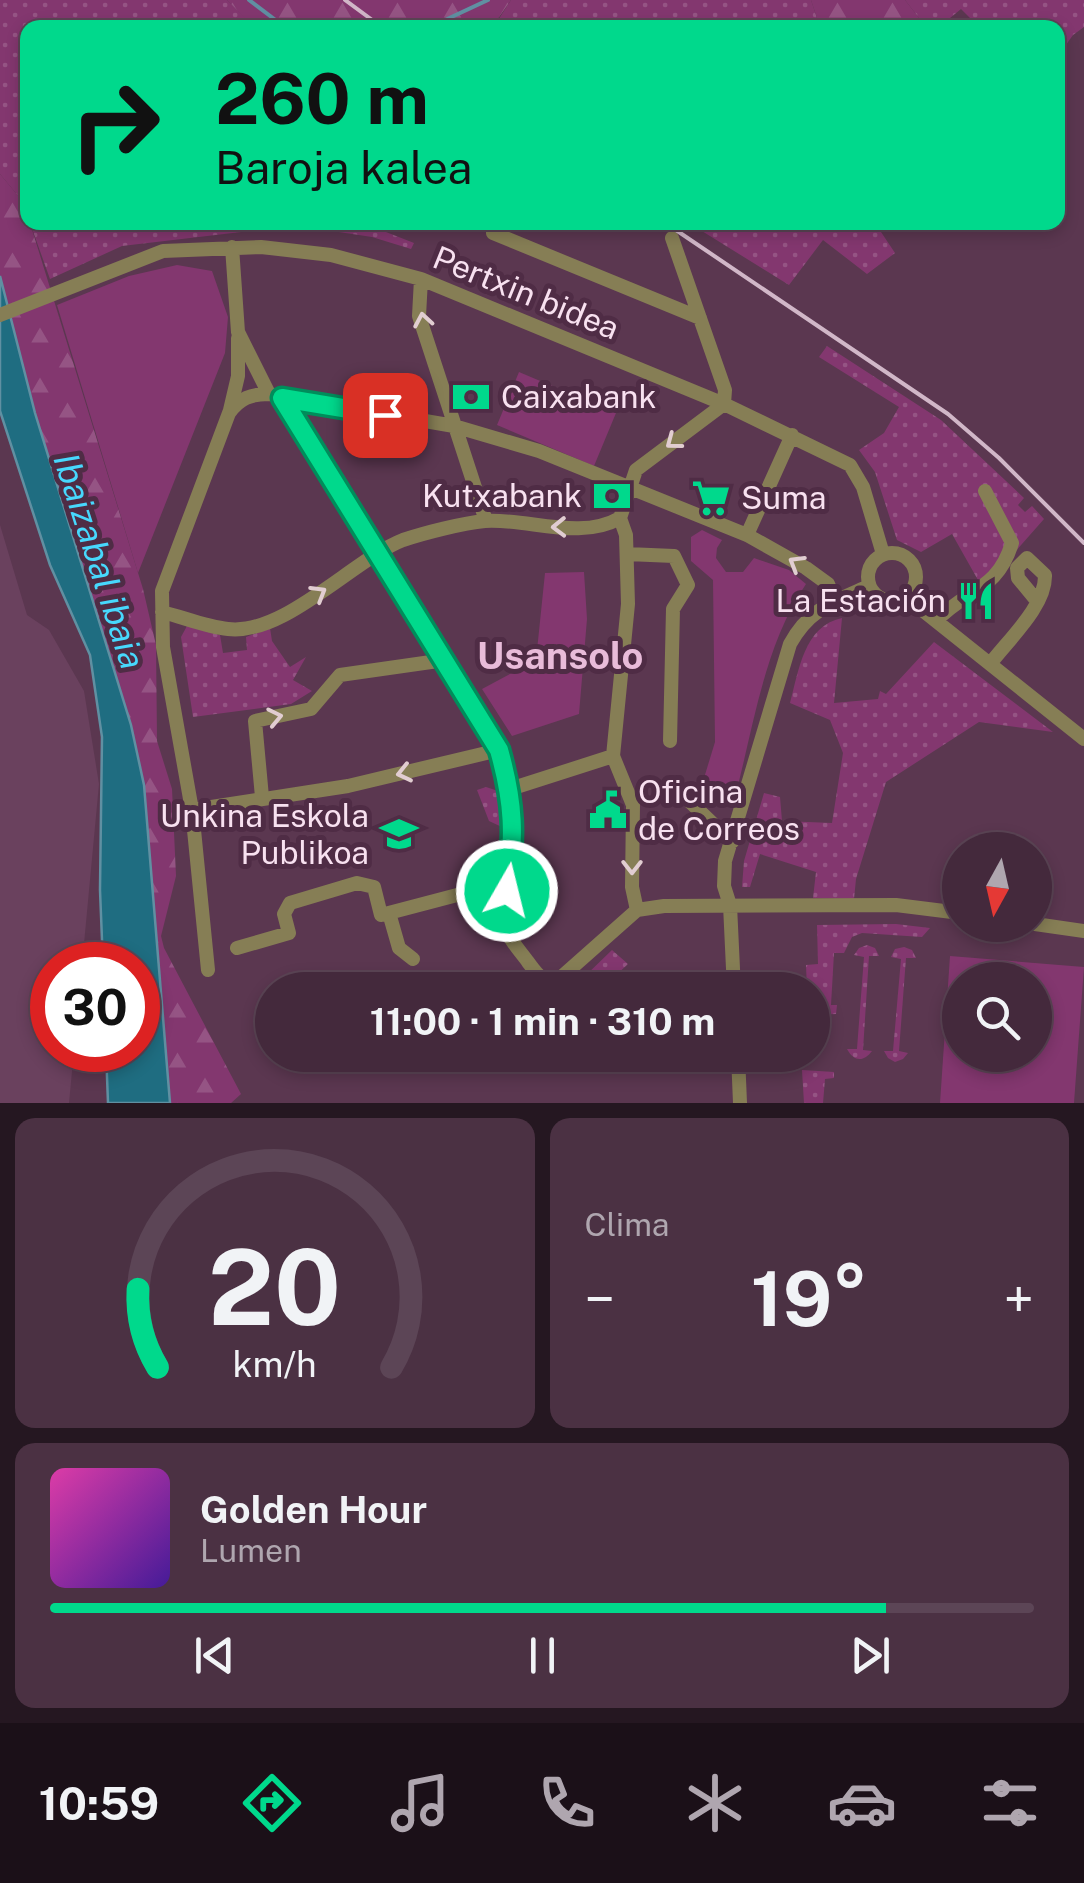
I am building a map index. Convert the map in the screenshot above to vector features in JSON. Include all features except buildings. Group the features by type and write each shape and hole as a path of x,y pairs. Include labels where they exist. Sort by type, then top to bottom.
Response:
{"street":[{"name":"Pertxin bidea","path":"493,233 700,318"},
{"path":"637,910 632,887 632,805 614,756 628,604 626,535 620,518 636,470 725,397 672,238"},
{"path":"232,247 238,332 238,376 232,409"},
{"name":"Pertxin bidea","path":"6,312 162,251 262,247 331,256 421,279 725,397 850,465 863,487 884,554"},
{"path":"421,279 420,316 486,521"},
{"path":"238,332 499,750 510,789 513,850 504,912 507,933 539,978 558,980 637,910 664,906 896,905 942,911"},
{"path":"208,970 192,810 163,647 162,591 246,373 247,350"},
{"path":"232,409 250,394 276,396 454,426 539,451 747,535 822,580 835,601"},
{"path":"747,535 792,435"},
{"path":"936,621 950,606 993,582 1008,558 1012,543 985,491"},
{"path":"162,612 231,630 263,623 316,596 403,540 486,521 545,527 607,526 620,518"},
{"path":"627,554 674,556 688,585 673,609 670,741"},
{"path":"884,554 899,554 911,563 916,577 912,592 906,597 885,601 869,586 868,571 876,558 884,554"},
{"path":"733,972 725,874 790,644 802,624 835,601 869,586"},
{"path":"906,597 1084,738"},
{"path":"990,664 1037,601"},
{"path":"262,797 255,721 311,710 340,676 445,660"},
{"path":"192,810 348,786 499,750"},
{"path":"510,789 614,756"},
{"path":"687,799 732,842"},
{"path":"237,948 289,934 284,914 290,903 357,883 374,888 399,948 412,959"},
{"path":"385,914 480,889 506,892"},
{"path":"1052,926 1084,931"},
{"path":"739,1072 740,1103"}],"shaded area":[{"path":"0,525 27,615 49,630 84,691 99,784 84,942 30,942 30,1072 72,1072 69,1103 0,1103"}],"green space":[{"path":"0,0 227,0 248,20 20,20 20,198 0,174"},
{"path":"227,0 511,0 497,20 247,20"},
{"path":"511,0 811,0 818,20 498,20"},
{"path":"811,0 905,0 921,20 818,20"},
{"path":"905,0 1084,0 1084,27 1065,46 1065,20 972,20 961,9 948,20 921,20"},
{"path":"0,174 20,198 20,230 32,230 143,589 156,645 157,741 172,789 176,876 161,936 241,1094 231,1103 129,1103 134,1072 160,1072 160,942 135,942 130,723 0,328"},
{"path":"32,230 259,230 122,246 50,279"},
{"path":"326,230 381,230 414,243 411,249 372,237"},
{"path":"700,230 880,230 895,253 867,274 823,240 789,285"},
{"path":"177,265 212,271 228,317 225,353 138,573 57,305 129,276"},
{"path":"827,346 941,420 1024,498 1018,505 1025,512 1032,506 1044,519 998,571 978,580 952,534 921,552 897,540 875,472 859,450 884,433 899,407 819,357"},
{"path":"519,372 616,413 594,466 497,425"},
{"path":"702,530 722,540 716,558 726,572 743,572 754,558 789,570 806,584 770,660 735,797 704,778 715,742 713,580 691,561 691,537"},
{"path":"584,572 587,619 579,714 512,736 482,689 536,660 545,573"},
{"path":"842,618 834,703 878,699 880,691 886,694 934,642 1053,732 979,722 886,782 856,879 854,899 813,898 816,872 760,854 750,887 742,887 744,861 764,793 780,797 782,821 832,823 843,753 830,720 790,703 811,640 819,630"},
{"path":"187,626 220,635 223,653 247,650 246,637 270,628 272,641 290,667 306,657 293,680 312,691 291,704 193,717 181,637"},
{"path":"486,787 498,791 505,817 502,827 489,821 477,790"},
{"path":"896,924 930,928 922,937 862,933 852,937 844,953 834,953 831,1005 837,1005 836,1014 830,1014 830,972 806,972 806,965 818,964 817,925"},
{"path":"867,945 875,948 879,956 869,956 863,1050 872,1051 859,1059 847,1049 857,1049 864,957 854,955"},
{"path":"895,949 912,950 916,958 906,958 899,1051 908,1053 895,1062 884,1051 893,1051 901,959 891,957"},
{"path":"612,950 628,964 619,972 589,972"},
{"path":"950,956 1023,962 950,962"},
{"path":"1052,964 1084,967 1074,1103 940,1103 942,1072 1052,1072"},
{"path":"802,1072 834,1072 834,1078 825,1079 823,1103 804,1103"}],"water":[{"path":"0,276 35,413 131,725 144,785 157,942 102,942 102,737 90,655 50,565 0,411"},
{"path":"160,981 170,1103 108,1103 107,1072 160,1072"}],"waterway":[{"path":"249,0 275,20"},
{"path":"445,20 488,0"}],"railway":[{"path":"345,0 372,20"},
{"path":"676,230 948,414 999,458 1084,543"}],"place":[{"name":"Caixabank","path":"471,397"},
{"name":"Kutxabank","path":"612,496"},
{"name":"Suma","path":"711,498"},
{"name":"La Estación","path":"976,601"},
{"name":"Oficina de Correos","path":"608,810"},
{"name":"Unkina Eskola Publikoa","path":"399,834"}],"district":[{"name":"Usansolo","path":"560,656"}],"route":[{"path":"385,415 282,398 499,750 514,820 507,891"}],"water label":[{"name":"Ibaizabal ibaia","path":"99,561"}]}
